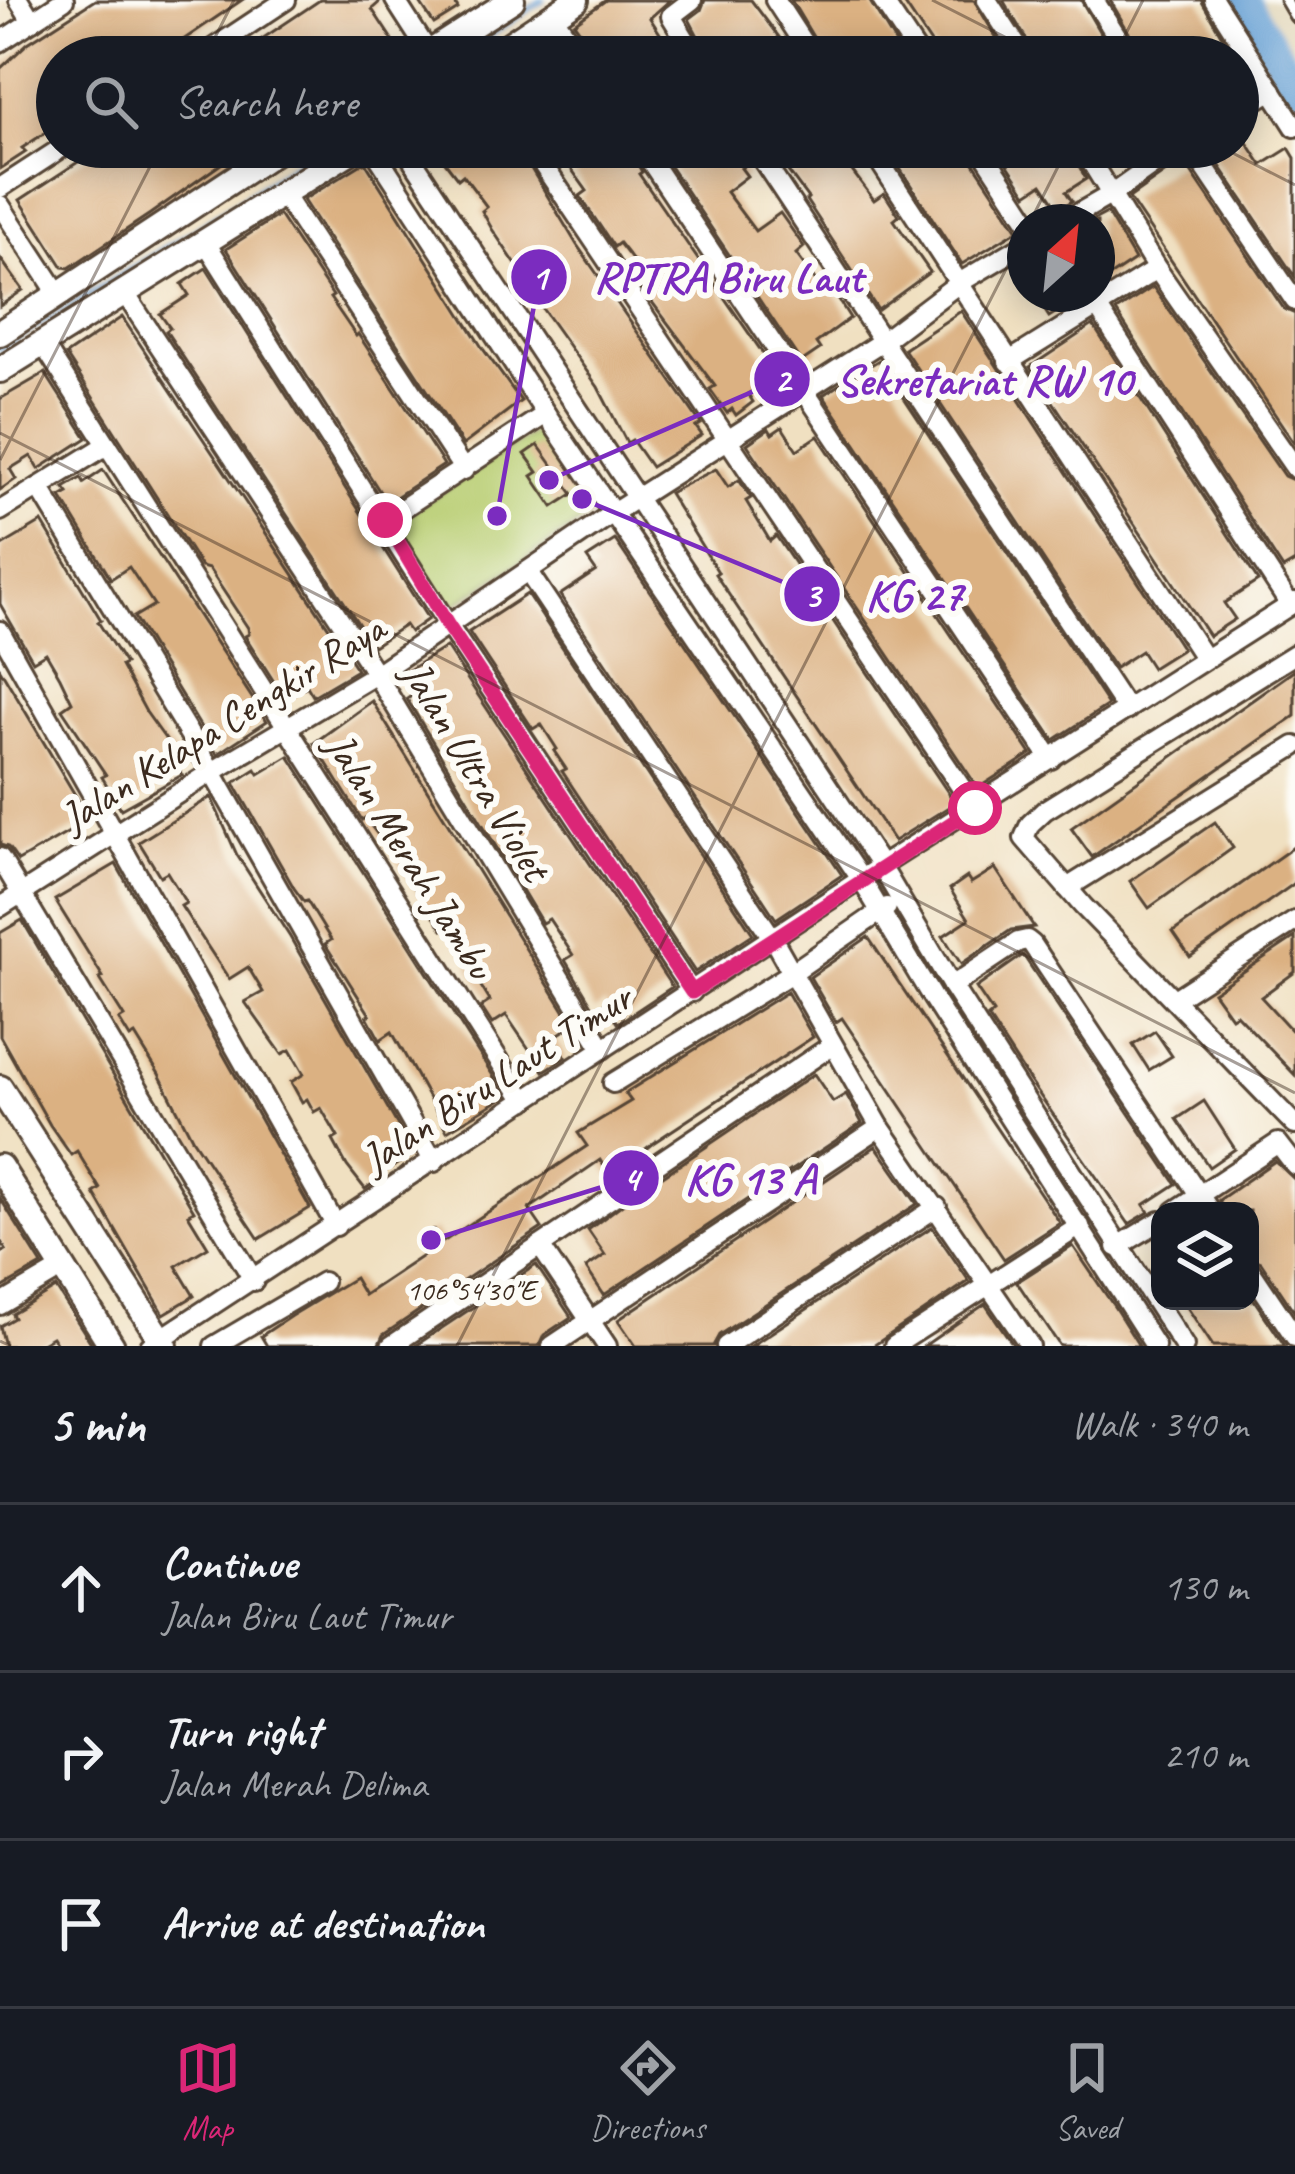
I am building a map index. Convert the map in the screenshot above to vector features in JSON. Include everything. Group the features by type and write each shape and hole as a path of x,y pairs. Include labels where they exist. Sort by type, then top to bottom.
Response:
{"street":[{"path":"19,0 32,21"},
{"path":"0,42 64,0"},
{"path":"232,36 286,0"},
{"path":"395,0 415,36"},
{"path":"456,36 512,0"},
{"path":"523,36 576,0"},
{"path":"682,36 670,16 692,0"},
{"path":"775,0 798,36"},
{"path":"882,0 906,36"},
{"path":"987,0 1010,36"},
{"path":"1094,0 1117,36"},
{"path":"1214,0 1237,36"},
{"path":"553,16 566,36"},
{"path":"1259,70 1295,128"},
{"path":"1259,88 1268,84"},
{"path":"1259,92 1268,84"},
{"path":"0,188 36,165"},
{"path":"0,333 250,168"},
{"path":"0,370 323,168"},
{"path":"386,168 545,414 848,860 1155,1346"},
{"path":"418,168 879,862 952,986 1184,1346"},
{"path":"545,168 975,808"},
{"path":"655,168 1051,759"},
{"path":"768,168 1127,710"},
{"path":"884,168 1205,659"},
{"path":"994,168 1017,204"},
{"path":"1095,168 1157,269 1295,468"},
{"path":"1094,204 1149,168"},
{"path":"1205,168 1295,301"},
{"path":"283,193 464,470"},
{"path":"0,206 58,296"},
{"path":"206,243 448,626 692,992"},
{"name":"Jalan Kelapa Cengkir Raya","path":"0,907 376,674 1007,255"},
{"path":"458,277 480,262"},
{"path":"1115,297 1157,269"},
{"name":"Jalan Ultra Violet","path":"124,292 376,674 603,1049"},
{"path":"1008,362 1091,312"},
{"path":"1101,312 1293,603"},
{"name":"Jalan Merah Jambu","path":"43,344 525,1101"},
{"path":"385,520 545,414"},
{"path":"0,511 107,445"},
{"path":"39,487 212,772 434,1162"},
{"path":"529,572 774,942 880,1126 1030,1346"},
{"name":"Jalan Biru Laut Timur","path":"160,1344 603,1049 774,942 862,882 879,862 975,808 1293,603"},
{"path":"0,631 336,1226"},
{"path":"1295,654 1034,820 1024,838 1295,1125"},
{"path":"1067,888 1295,746"},
{"path":"0,858 254,1280"},
{"path":"848,860 879,862"},
{"name":"Jalan Biru Laut Timur","path":"613,1083 879,909 902,899"},
{"path":"1176,998 1295,921"},
{"path":"952,986 1022,940 1032,944 1204,1202"},
{"path":"655,1165 831,1046"},
{"path":"0,1088 160,1344"},
{"path":"552,1346 880,1126"},
{"path":"1206,1202 1278,1143 1295,1165"},
{"path":"3,1178 112,1346"},
{"path":"392,1346 546,1254 616,1195"},
{"path":"726,1346 937,1207"},
{"path":"894,1346 1080,1226"},
{"path":"1117,1246 1151,1226"},
{"path":"546,1254 608,1346"},
{"path":"0,1306 61,1269"},
{"path":"214,1346 322,1282"},
{"path":"1259,1283 1295,1337"}],"lane":[{"path":"1285,0 1295,17"}],"shaded area":[{"path":"1210,0 1295,0 1295,131 1259,76 1259,36 1233,36"}],"green space":[{"path":"545,425 600,510 449,609 394,522"}],"building":[{"path":"95,0 242,0 189,36 39,36"},
{"path":"320,0 382,0 372,9 390,36 266,36"},
{"path":"418,0 453,0 458,9 434,24"},
{"path":"606,0 670,0 650,18 662,36 584,36 574,23"},
{"path":"705,0 751,0 778,36 698,36 689,19"},
{"path":"791,0 869,0 891,36 812,36"},
{"path":"902,0 974,0 995,36 926,36"},
{"path":"1003,0 1081,0 1102,36 1024,36"},
{"path":"1110,0 1201,0 1222,36 1131,36"},
{"path":"36,38 36,139 22,148 26,152 0,169 0,69"},
{"path":"1289,148 1295,158 1295,277 1221,168 1259,168 1259,160 1262,165"},
{"path":"69,168 215,168 69,268 63,267 20,200"},
{"path":"355,168 369,168 521,401 463,445 303,200"},
{"path":"450,168 531,168 577,245 701,424 696,427 702,435 651,467 632,440 627,443 598,387 524,283 482,211 487,207 463,175 458,179"},
{"path":"571,168 640,168 639,174 777,374 748,394 753,402 736,415 732,409 727,413 710,389 715,386 640,286 648,280 619,243 614,247 580,196 587,191"},
{"path":"671,168 741,168 747,176 726,192 755,231 780,213 804,247 796,254 819,285 826,280 850,318 816,343 820,349 801,362"},
{"path":"786,168 850,168 874,200 884,193 899,216 894,220 930,272 878,310"},
{"path":"900,168 977,168 1007,213 1007,237 962,264"},
{"path":"1010,168 1080,168 1086,179 1066,192 1072,201 1067,204 1056,204 1042,184 1027,194"},
{"path":"1172,168 1188,168 1284,309 1295,314 1295,444 1129,198"},
{"path":"279,215 444,465 387,503 226,249"},
{"path":"1115,226 1135,260 1115,273"},
{"path":"0,258 23,290 0,306"},
{"path":"206,268 428,619 410,632 405,625 373,646 166,331 170,328 160,314 189,295 182,284"},
{"path":"1153,287 1284,476 1295,481 1295,562 1283,569 1116,311"},
{"path":"961,311 1182,649 1152,668 1141,651 1115,668 904,349"},
{"path":"122,317 357,670 313,696 307,686 285,699 245,636 248,628 209,569 201,567 66,355"},
{"path":"1093,325 1258,581 1224,603 1235,619 1209,636 1030,367"},
{"path":"879,360 1108,705 1054,740 823,395"},
{"path":"45,373 87,438 39,469 31,456 10,469 16,479 0,490 0,399"},
{"path":"782,427 797,450 818,436 1031,754 978,788 747,444 769,429 772,434"},
{"path":"538,445 573,494 553,507 532,476 538,472 525,454"},
{"path":"716,469 728,487 739,480 770,541 776,536 955,803 894,841 715,574 669,493"},
{"path":"103,470 267,721 217,754 134,617 154,605 129,567 111,579 61,497 68,493 64,488 81,478 84,483"},
{"path":"42,522 101,620 146,712 184,765 178,769 182,775 121,809 102,777 106,775 62,709 72,702 46,653 33,661 0,604 0,547"},
{"path":"615,540 842,875 776,919 560,595 596,571 587,558"},
{"path":"527,594 753,934 695,972 562,771 566,769 541,724 533,729 469,632"},
{"path":"446,647 672,987 618,1023 605,1003 595,1010 565,960 573,955 549,919 542,923 407,699 416,693 404,673"},
{"path":"0,669 90,820 18,861 8,847 0,845"},
{"path":"1295,670 1295,716 1092,857 1071,828"},
{"path":"372,701 573,1025 554,1037 566,1057 544,1071 506,1015 492,1024 481,1007 490,1001 468,965 473,962 450,926 443,930 385,844 362,820 314,743"},
{"path":"289,756 506,1096 447,1131 392,1032 380,1040 370,1015 325,944 331,940 294,888 234,783"},
{"path":"211,797 237,855 290,937 414,1154 365,1189 347,1166 333,1140 338,1137 321,1108 314,1112 307,1099 302,1102 291,1082 304,1074 290,1050 282,1054 245,1002 263,992 248,967 229,979 181,906 186,903 167,872 160,876 139,842"},
{"path":"1215,822 1233,848 1149,908 1130,881"},
{"path":"1295,846 1295,883 1190,957 1173,932"},
{"path":"116,864 310,1208 259,1239 193,1140 135,1035 130,1038 119,1020 124,1017 103,977 55,900"},
{"path":"995,868 1034,927 1011,930 961,964 943,936 969,919 950,889 967,877 971,883"},
{"path":"22,920 194,1211 188,1214 208,1247 176,1266 194,1296 164,1314 94,1193 100,1189 77,1151 71,1155 50,1125 0,1036 0,933"},
{"path":"868,937 1060,1223 1004,1259 842,1018 836,1022 810,977"},
{"path":"1295,937 1295,972 1261,997 1295,1034 1295,1075 1236,1014 1231,1017 1213,992"},
{"path":"1023,955 1176,1184 1144,1205 1149,1212 1129,1224 1023,1071 988,1017 993,1013 976,988"},
{"path":"787,992 813,1037 653,1143 638,1155 643,1172 655,1180 663,1176 814,1074 833,1102 846,1094 862,1123 604,1295 586,1268 605,1255 588,1230 641,1190 623,1164 609,1174 600,1160 529,1209 542,1228 383,1335 378,1346 267,1346 261,1336 291,1316 354,1278 364,1295 430,1251 421,1239 434,1230 443,1242 587,1146 578,1133 631,1101 625,1093"},
{"path":"1155,1031 1172,1056 1149,1070 1133,1045"},
{"path":"1204,1101 1235,1149 1209,1167 1177,1119"},
{"path":"876,1146 917,1204 719,1335 713,1346 636,1346 618,1320"},
{"path":"1275,1161 1295,1180 1295,1313 1259,1261 1259,1202 1219,1200"},
{"path":"0,1198 42,1265 0,1289 0,1254 6,1250 0,1240"},
{"path":"932,1227 969,1281 873,1346 751,1346"},
{"path":"1073,1246 1139,1346 1060,1346 1017,1282"},
{"path":"536,1265 571,1317 544,1335 539,1346 415,1346"},
{"path":"56,1288 93,1346 58,1346 52,1337 36,1346 5,1346 0,1326"},
{"path":"985,1304 1014,1346 924,1346 963,1319"},
{"path":"1259,1307 1285,1346 1213,1346 1189,1310"}],"waterway":[{"path":"489,36 543,0"},
{"path":"1242,0 1295,85"},
{"path":"0,349 289,168"},
{"path":"1115,1267 1167,1346"}],"place":[{"name":"Sekretariat RW 10","path":"549,480"},
{"name":"KG 27","path":"582,499"},
{"name":"RPTRA Biru Laut","path":"497,516"},
{"name":"KG 13 A","path":"431,1240"}],"route":[{"path":"385,520 448,626 692,992 975,808"}]}
